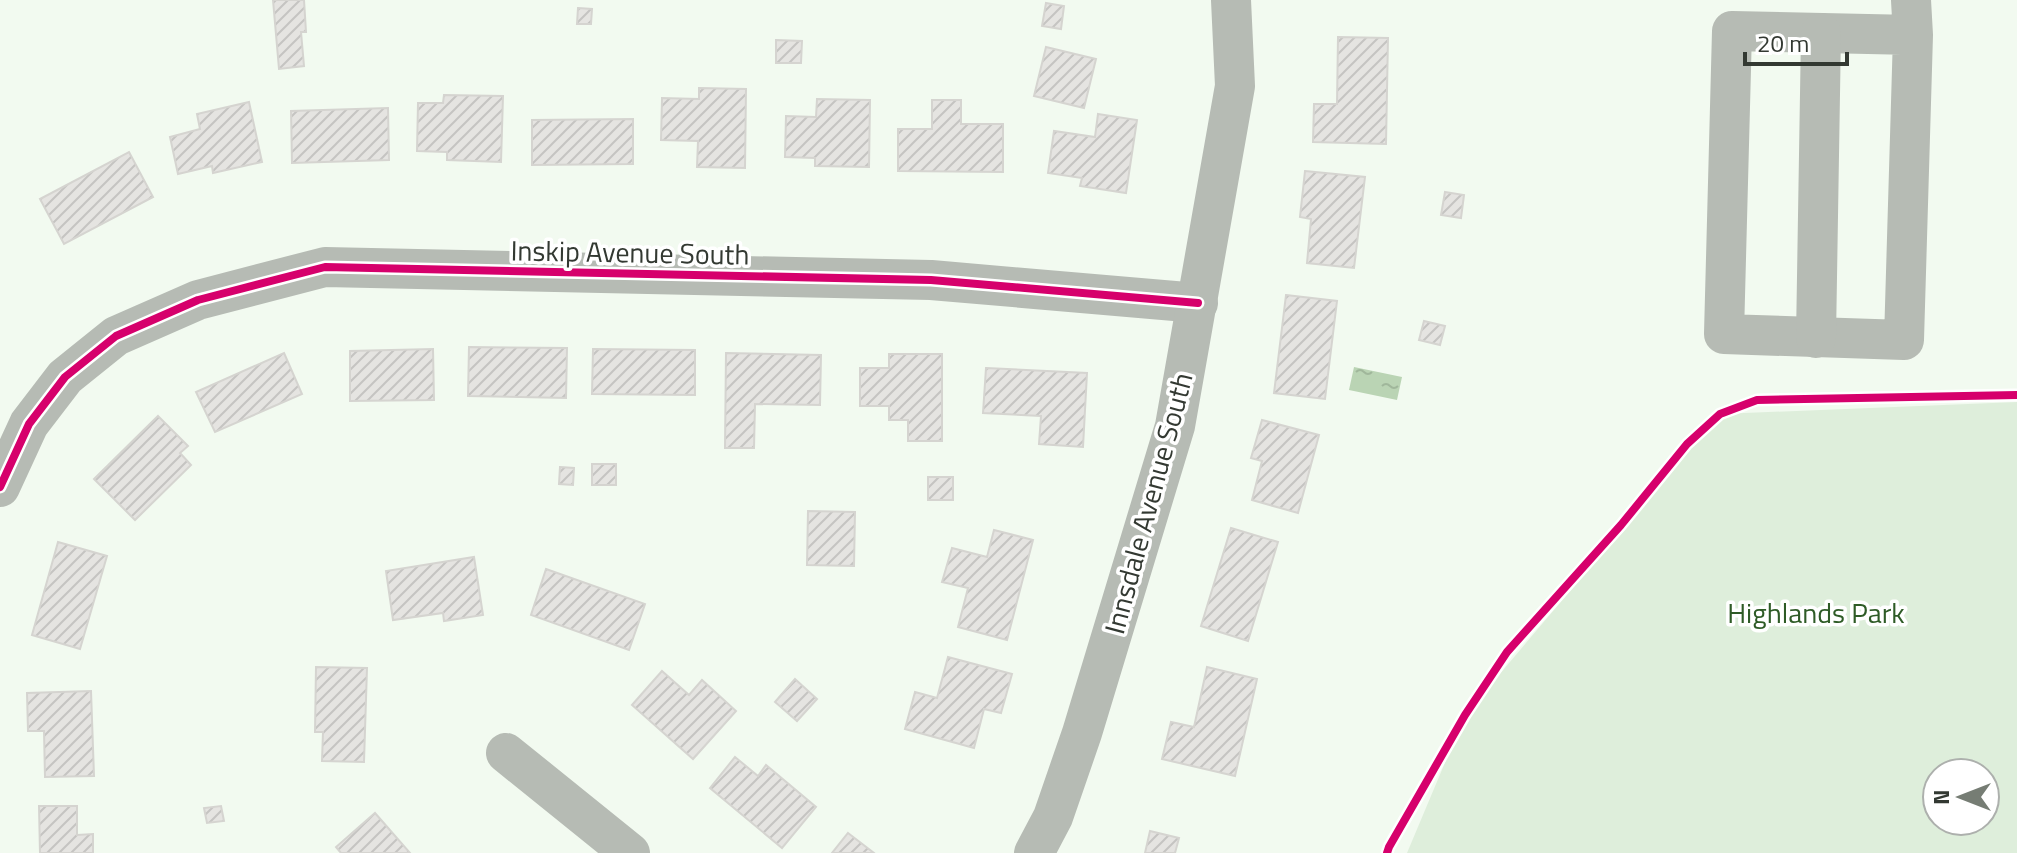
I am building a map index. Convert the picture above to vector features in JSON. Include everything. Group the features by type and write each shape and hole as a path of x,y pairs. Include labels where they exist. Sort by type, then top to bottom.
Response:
{"street":[{"name":"Innsdale Avenue South","path":"1034,853 1053,817 1082,733 1175,426 1235,86 1231,0"},
{"path":"1912,18 1904,340 1724,334 1732,31 1821,33 1912,18"},
{"path":"1816,338 1821,33"},
{"name":"Inskip Avenue South","path":"0,487 29,424 65,377 116,336 198,300 325,267 931,280 1198,303"},
{"path":"506,753 630,853"}],"green space":[{"name":"Highlands Park","path":"2017,402 2017,853 1407,853 1465,715 1720,414"}],"water":[{"path":"1354,367 1402,377 1397,400 1349,390"}],"building":[{"path":"273,0 304,0 306,32 301,32 304,66 279,69"},
{"path":"1046,3 1064,6 1061,29 1042,26"},
{"path":"578,8 592,9 591,24 577,24"},
{"path":"1338,37 1388,38 1386,144 1313,142 1314,104 1337,104"},
{"path":"776,40 802,41 801,63 776,63"},
{"path":"1046,47 1096,59 1084,108 1034,96"},
{"path":"699,88 746,89 745,168 697,167 698,141 661,140 662,98 699,99"},
{"path":"444,95 503,96 501,162 447,160 447,152 417,151 418,103 443,103"},
{"path":"817,99 870,100 869,167 815,166 815,158 785,157 786,116 816,117"},
{"path":"932,100 961,100 961,124 1003,124 1003,172 898,171 898,129 932,129"},
{"path":"249,102 262,162 213,173 212,166 178,174 170,137 200,129 197,114"},
{"path":"388,108 389,160 292,163 291,111"},
{"path":"1098,114 1137,120 1126,193 1080,186 1082,178 1048,173 1054,131 1095,137"},
{"path":"633,119 633,164 532,165 532,120"},
{"path":"129,152 153,197 64,244 40,199"},
{"path":"1305,171 1365,177 1354,268 1307,263 1311,219 1300,217"},
{"path":"1445,192 1464,195 1461,218 1441,215"},
{"path":"1286,295 1337,301 1325,399 1274,393"},
{"path":"1424,321 1445,326 1440,345 1419,340"},
{"path":"469,347 567,348 566,398 468,396"},
{"path":"433,349 434,400 350,401 350,351"},
{"path":"593,349 695,350 695,395 592,394"},
{"path":"284,353 302,394 215,432 196,392"},
{"path":"726,353 821,355 820,405 755,404 754,448 725,448"},
{"path":"889,354 942,354 942,441 908,441 908,420 889,420 889,406 860,406 860,368 889,368"},
{"path":"986,368 1087,373 1083,447 1039,444 1041,416 983,413"},
{"path":"158,416 188,446 180,453 191,465 135,520 94,479"},
{"path":"1262,420 1319,435 1298,513 1252,500 1262,461 1251,458"},
{"path":"592,464 616,464 616,485 592,485"},
{"path":"560,467 574,468 573,485 559,484"},
{"path":"928,477 953,477 953,500 928,500"},
{"path":"808,511 855,512 854,566 807,565"},
{"path":"1231,528 1278,542 1248,641 1201,626"},
{"path":"994,530 1033,540 1007,640 958,627 968,588 942,582 952,548 987,557"},
{"path":"58,542 107,556 80,649 32,635"},
{"path":"474,557 483,615 444,621 443,613 393,620 386,571"},
{"path":"546,569 645,604 629,650 531,615"},
{"path":"948,657 1012,674 1001,713 984,709 974,748 905,729 915,692 937,698"},
{"path":"316,667 367,668 364,762 322,761 323,732 315,732"},
{"path":"1207,667 1257,679 1235,776 1162,759 1171,722 1194,727"},
{"path":"662,671 689,695 702,680 736,711 693,759 632,705"},
{"path":"795,679 817,699 797,721 775,702"},
{"path":"91,691 94,776 45,777 44,731 28,731 27,693"},
{"path":"735,757 758,776 766,765 816,807 782,848 710,788"},
{"path":"39,806 77,806 77,835 93,834 93,853 40,853"},
{"path":"221,806 224,821 207,823 204,808"},
{"path":"375,813 410,853 341,853 336,847"},
{"path":"1150,831 1179,838 1175,853 1145,853"},
{"path":"848,833 874,853 832,853"}],"cycle path":[{"path":"0,487 29,424 65,377 116,336 198,300 325,267 931,280 1198,303"},
{"path":"1387,853 1465,715 1507,652 1621,525 1687,444 1720,414 1757,400 2017,395"}]}
